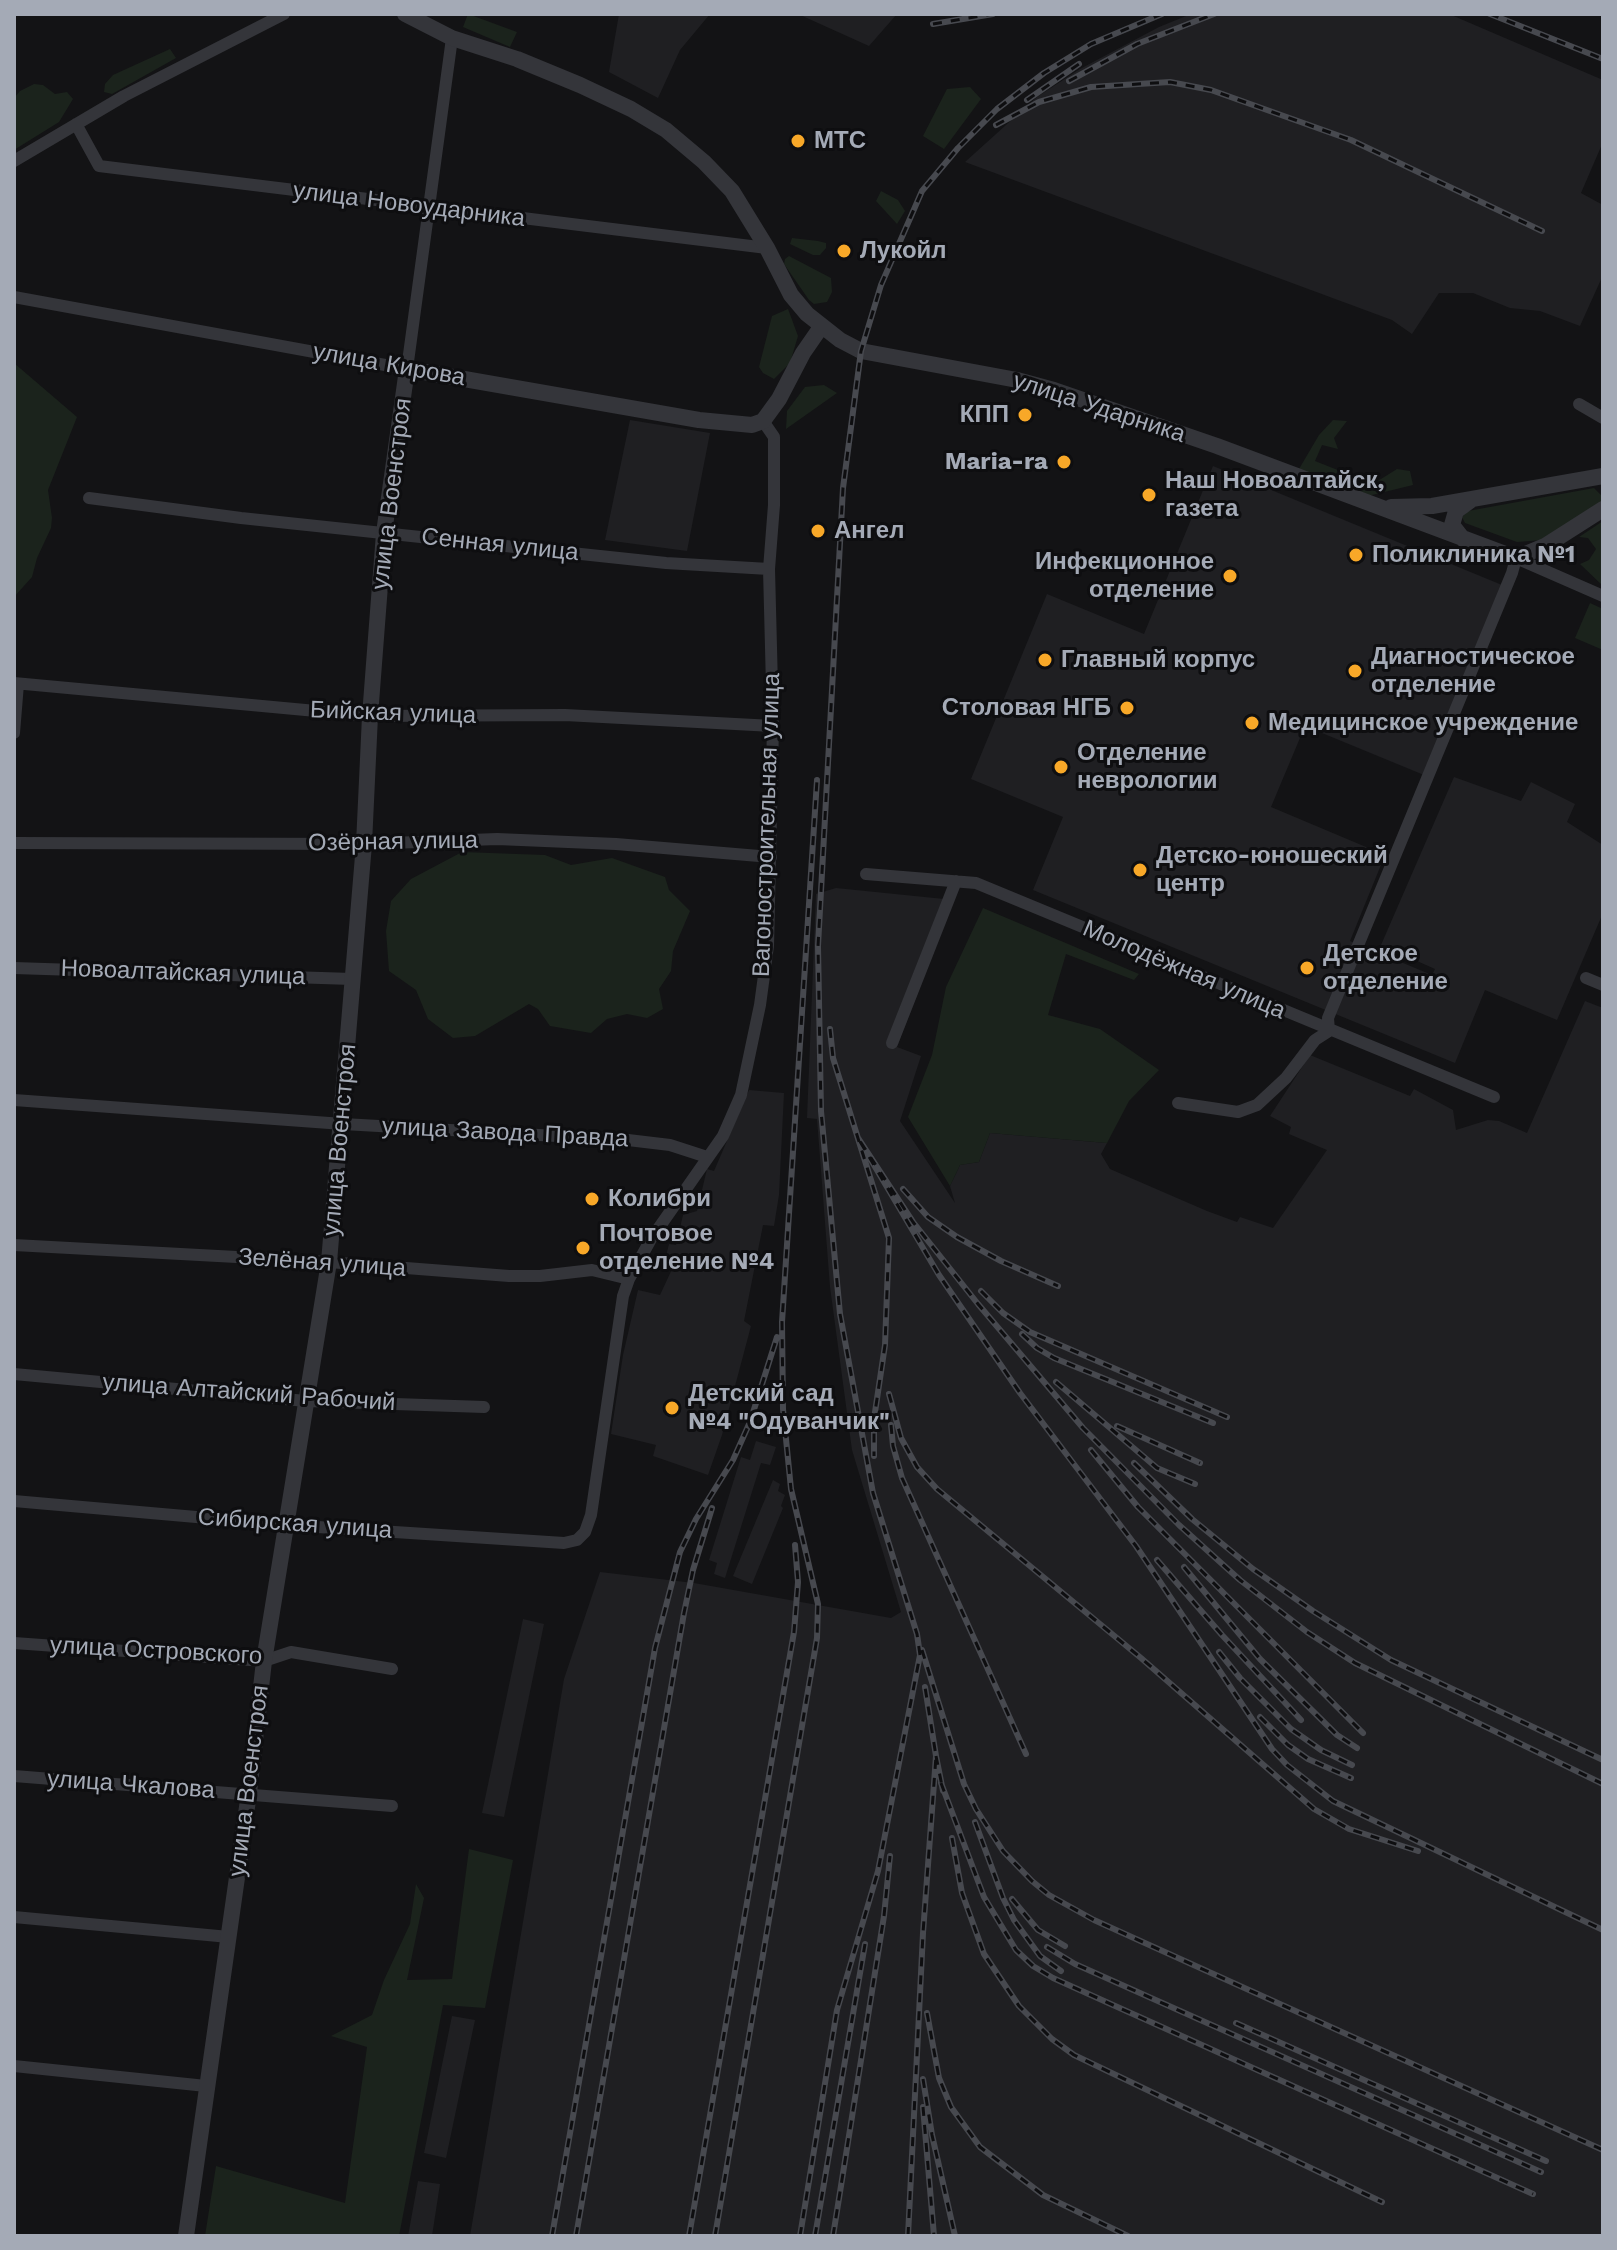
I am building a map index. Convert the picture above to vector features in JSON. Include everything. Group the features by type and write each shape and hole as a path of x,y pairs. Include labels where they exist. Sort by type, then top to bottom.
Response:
{"street":[{"path":"14,161 138,89 284,14"},
{"name":"улица Ударника","path":"405,14 452,38 517,59 580,85 666,130 732,191 791,295 821,327 861,351 1017,380 1119,411 1516,558 1603,596"},
{"name":"улица Военстроя","path":"186,2236 249,1793 264,1661 329,1262 343,1124 384,533 452,38"},
{"name":"улица Новоударника","path":"76,124 99,166 767,248"},
{"name":"улица Кирова","path":"14,297 699,420 752,425 763,421"},
{"path":"763,421 821,327"},
{"path":"1579,404 1603,418"},
{"name":"Вагоностроительная улица","path":"577,1540 585,1532 591,1515 623,1296 629,1279 651,1239 723,1136 741,1095 753,1048 768,946 771,857 773,726 769,569 774,505 774,437 763,421"},
{"name":"улица Ударника","path":"1374,507 1412,508 1593,480"},
{"name":"Сенная улица","path":"89,498 666,563 769,569"},
{"path":"1463,539 1452,525 1456,511 1472,499"},
{"path":"1178,1103 1238,1112 1257,1105 1286,1078 1315,1040 1329,1031 1328,1018 1516,558 1545,546 1601,509"},
{"path":"14,733 16,684"},
{"name":"Бийская улица","path":"16,684 370,716 565,715 773,726"},
{"name":"Озёрная улица","path":"14,843 364,844 497,839 616,844 771,857"},
{"name":"Молодёжная улица","path":"866,874 976,883 1494,1097"},
{"path":"892,1043 956,881"},
{"name":"Новоалтайская улица","path":"14,968 352,979"},
{"path":"1586,978 1603,985"},
{"name":"улица Завода Правда","path":"14,1100 343,1124 628,1140 670,1145 707,1157"},
{"name":"Зелёная улица","path":"14,1245 329,1262 509,1276 592,1270 629,1279"},
{"name":"улица Алтайский Рабочий","path":"14,1374 306,1401 484,1407"},
{"name":"Сибирская улица","path":"14,1501 287,1525 564,1543 577,1540"},
{"name":"улица Островского","path":"14,1643 264,1661 291,1652 392,1669"},
{"name":"улица Чкалова","path":"14,1776 392,1806"},
{"path":"14,1917 229,1937"},
{"path":"14,2066 206,2086"}],"shaded area":[{"path":"468,14 517,32 510,47 463,27"},
{"path":"619,14 710,14 680,50 658,98 609,72"},
{"path":"798,14 897,14 869,46"},
{"path":"1191,14 1449,14 1603,80 1603,142 1581,193 1603,205 1603,275 1580,326 1540,311 1510,308 1473,293 1439,293 1412,334 1392,320 965,162 1037,97 1080,69 1159,27"},
{"path":"170,49 176,58 112,94 104,92 105,84 113,75"},
{"path":"34,84 43,85 55,94 67,92 73,99 59,122 14,150 14,98"},
{"path":"970,87 981,99 944,149 923,136 947,89"},
{"path":"881,191 898,200 905,211 897,224 876,201"},
{"path":"792,238 826,243 826,248 820,255 813,255 790,244"},
{"path":"789,256 831,278 832,292 827,302 814,304 809,300 784,264"},
{"path":"788,309 798,336 790,363 774,379 759,367 772,316"},
{"path":"14,363 77,417 48,490 51,528 32,577 14,597"},
{"path":"824,385 837,393 786,429 787,411 805,387"},
{"path":"630,420 710,433 687,551 605,540"},
{"path":"1333,420 1347,421 1334,438 1338,449 1322,445 1315,461 1373,484 1397,469 1410,471 1413,485 1368,496 1299,469 1319,435"},
{"path":"1213,466 1502,585 1424,775 1305,726 1271,807 1385,855 1350,941 1432,975 1435,969 1381,945 1454,777 1521,801 1531,782 1575,804 1567,822 1603,845 1603,913 1557,1020 1485,990 1455,1063 1033,890 1063,817 971,779 1047,594 1144,634"},
{"path":"1594,488 1601,495 1601,503 1543,540 1517,542 1465,523 1462,517 1468,511"},
{"path":"1603,521 1602,585 1580,564 1589,560 1596,549 1588,538 1579,537"},
{"path":"1590,603 1603,609 1603,650 1575,638"},
{"path":"462,852 545,855 571,865 612,858 665,877 669,890 690,911 673,951 671,971 659,989 663,1009 647,1018 627,1014 607,1019 591,1033 550,1026 538,1009 529,1004 475,1036 453,1038 428,1019 416,990 389,971 386,931 391,901 411,879"},
{"path":"836,888 954,900 897,1047 921,1056 900,1121 955,1203 950,1186 960,1165 979,1162 990,1133 1107,1143 1101,1154 1110,1169 1237,1222 1240,1217 1273,1228 1327,1150 1289,1134 1291,1127 1270,1116 1310,1055 1410,1096 1414,1089 1453,1110 1456,1130 1488,1120 1499,1121 1527,1133 1585,1001 1603,1008 1603,2236 470,2236 564,1679 600,1572 694,1583 891,1618 901,1612 852,1450 830,1287 817,1119 807,1118 816,894"},
{"path":"983,908 1139,974 1134,980 1066,954 1048,1015 1100,1029 1159,1070 1129,1101 1107,1143 990,1133 979,1162 960,1165 950,1186 908,1117 932,1055 946,987"},
{"path":"749,1090 784,1093 779,1195 774,1226 763,1225 744,1321 751,1326 708,1475 653,1456 656,1445 611,1434 623,1355 638,1290 660,1295 673,1267 664,1264 669,1244 676,1245 683,1215 697,1211 707,1169 714,1171"},
{"path":"756,1441 776,1447 770,1465 761,1463 725,1578 714,1574 717,1563 709,1560 741,1457 750,1460"},
{"path":"773,1480 780,1484 778,1491 785,1495 783,1508 752,1584 733,1576"},
{"path":"523,1619 544,1624 504,1817 482,1813"},
{"path":"469,1849 513,1860 485,2008 443,2005 399,2236 205,2236 216,2166 345,2203 367,2047 331,2036 372,2015 384,1980 410,1924 416,1884 424,1898 407,1980 452,1979"},
{"path":"452,2016 475,2020 446,2158 424,2153"},
{"path":"418,2181 440,2184 432,2236 408,2236"}],"railway":[{"path":"933,24 993,14"},
{"path":"800,2236 837,2010 878,1871 920,1655 917,1634 873,1493 840,1314 821,1111 818,946 843,488 861,351 881,285 922,191 958,148 997,109 1044,73 1091,44 1162,14"},
{"path":"1069,81 1137,44 1214,14"},
{"path":"1490,14 1603,59"},
{"path":"1027,100 1079,64"},
{"path":"996,125 1039,102 1091,87 1170,82 1211,90 1351,140 1542,231"},
{"path":"715,2236 817,1638 818,1604 791,1489 783,1409 782,1322 817,780"},
{"path":"830,1029 833,1058 889,1238 885,1345 874,1419 874,1456"},
{"path":"1603,1784 1355,1663 1307,1632 1240,1580 1179,1525 1083,1428 913,1222 858,1138 939,1275 1020,1393 1136,1546 1272,1749 1287,1765 1333,1801 1603,1930"},
{"path":"903,1189 928,1217 957,1237 1058,1286"},
{"path":"981,1291 1003,1313 1030,1332 1227,1417"},
{"path":"1022,1334 1054,1358 1213,1423"},
{"path":"552,2236 655,1648 680,1552 696,1519 733,1460 750,1422 777,1337"},
{"path":"1056,1382 1157,1468 1195,1484"},
{"path":"889,1394 901,1438 917,1467 937,1489 1141,1658 1314,1809 1349,1829 1418,1851"},
{"path":"891,1425 902,1478 1026,1754"},
{"path":"1117,1426 1200,1463"},
{"path":"1091,1450 1138,1507 1363,1733"},
{"path":"1134,1463 1192,1519 1253,1569 1313,1611 1391,1660 1603,1760"},
{"path":"576,2236 684,1613 712,1508"},
{"path":"689,2236 794,1632 798,1582 795,1545"},
{"path":"1157,1560 1301,1720"},
{"path":"1184,1567 1260,1659 1337,1735 1357,1748"},
{"path":"922,1650 964,1784 976,1809 1003,1851 1049,1895 1094,1920 1603,2150"},
{"path":"1219,1652 1240,1678 1291,1729 1321,1750 1352,1765"},
{"path":"908,2236 923,1933 936,1756 925,1687"},
{"path":"1260,1717 1288,1745 1308,1759 1351,1778"},
{"path":"936,1756 943,1791"},
{"path":"941,1783 984,1897 1016,1950 1033,1966 1053,1978 1533,2194"},
{"path":"975,1822 1014,1920 1040,1956 1061,1971"},
{"path":"952,1838 962,1893 984,1954 1019,2006 1052,2039 1074,2055 1382,2202"},
{"path":"833,2236 884,1916 890,1856"},
{"path":"1012,1899 1038,1930 1065,1946"},
{"path":"815,2236 865,1944"},
{"path":"1047,1947 1075,1964 1541,2172"},
{"path":"927,2013 939,2078 951,2107 980,2147 1043,2195 1128,2236"},
{"path":"1236,2023 1546,2161"},
{"path":"923,2079 955,2236"},
{"path":"923,2107 934,2236"}],"place":[{"name":"МТС","path":"798,141"},
{"name":"Лукойл","path":"844,251"},
{"name":"КПП","path":"1025,415"},
{"name":"Maria-ra","path":"1064,462"},
{"name":"Наш Новоалтайск, газета","path":"1149,495"},
{"name":"Ангел","path":"818,531"},
{"name":"Поликлиника №1","path":"1356,555"},
{"name":"Инфекционное отделение","path":"1230,576"},
{"name":"Главный корпус","path":"1045,660"},
{"name":"Диагностическое отделение","path":"1355,671"},
{"name":"Столовая НГБ","path":"1127,708"},
{"name":"Медицинское учреждение","path":"1252,723"},
{"name":"Отделение неврологии","path":"1061,767"},
{"name":"Детско-юношеский центр","path":"1140,870"},
{"name":"Детское отделение","path":"1307,968"},
{"name":"Колибри","path":"592,1199"},
{"name":"Почтовое отделение №4","path":"583,1248"},
{"name":"Детский сад №4 \"Одуванчик\"","path":"672,1408"}]}
